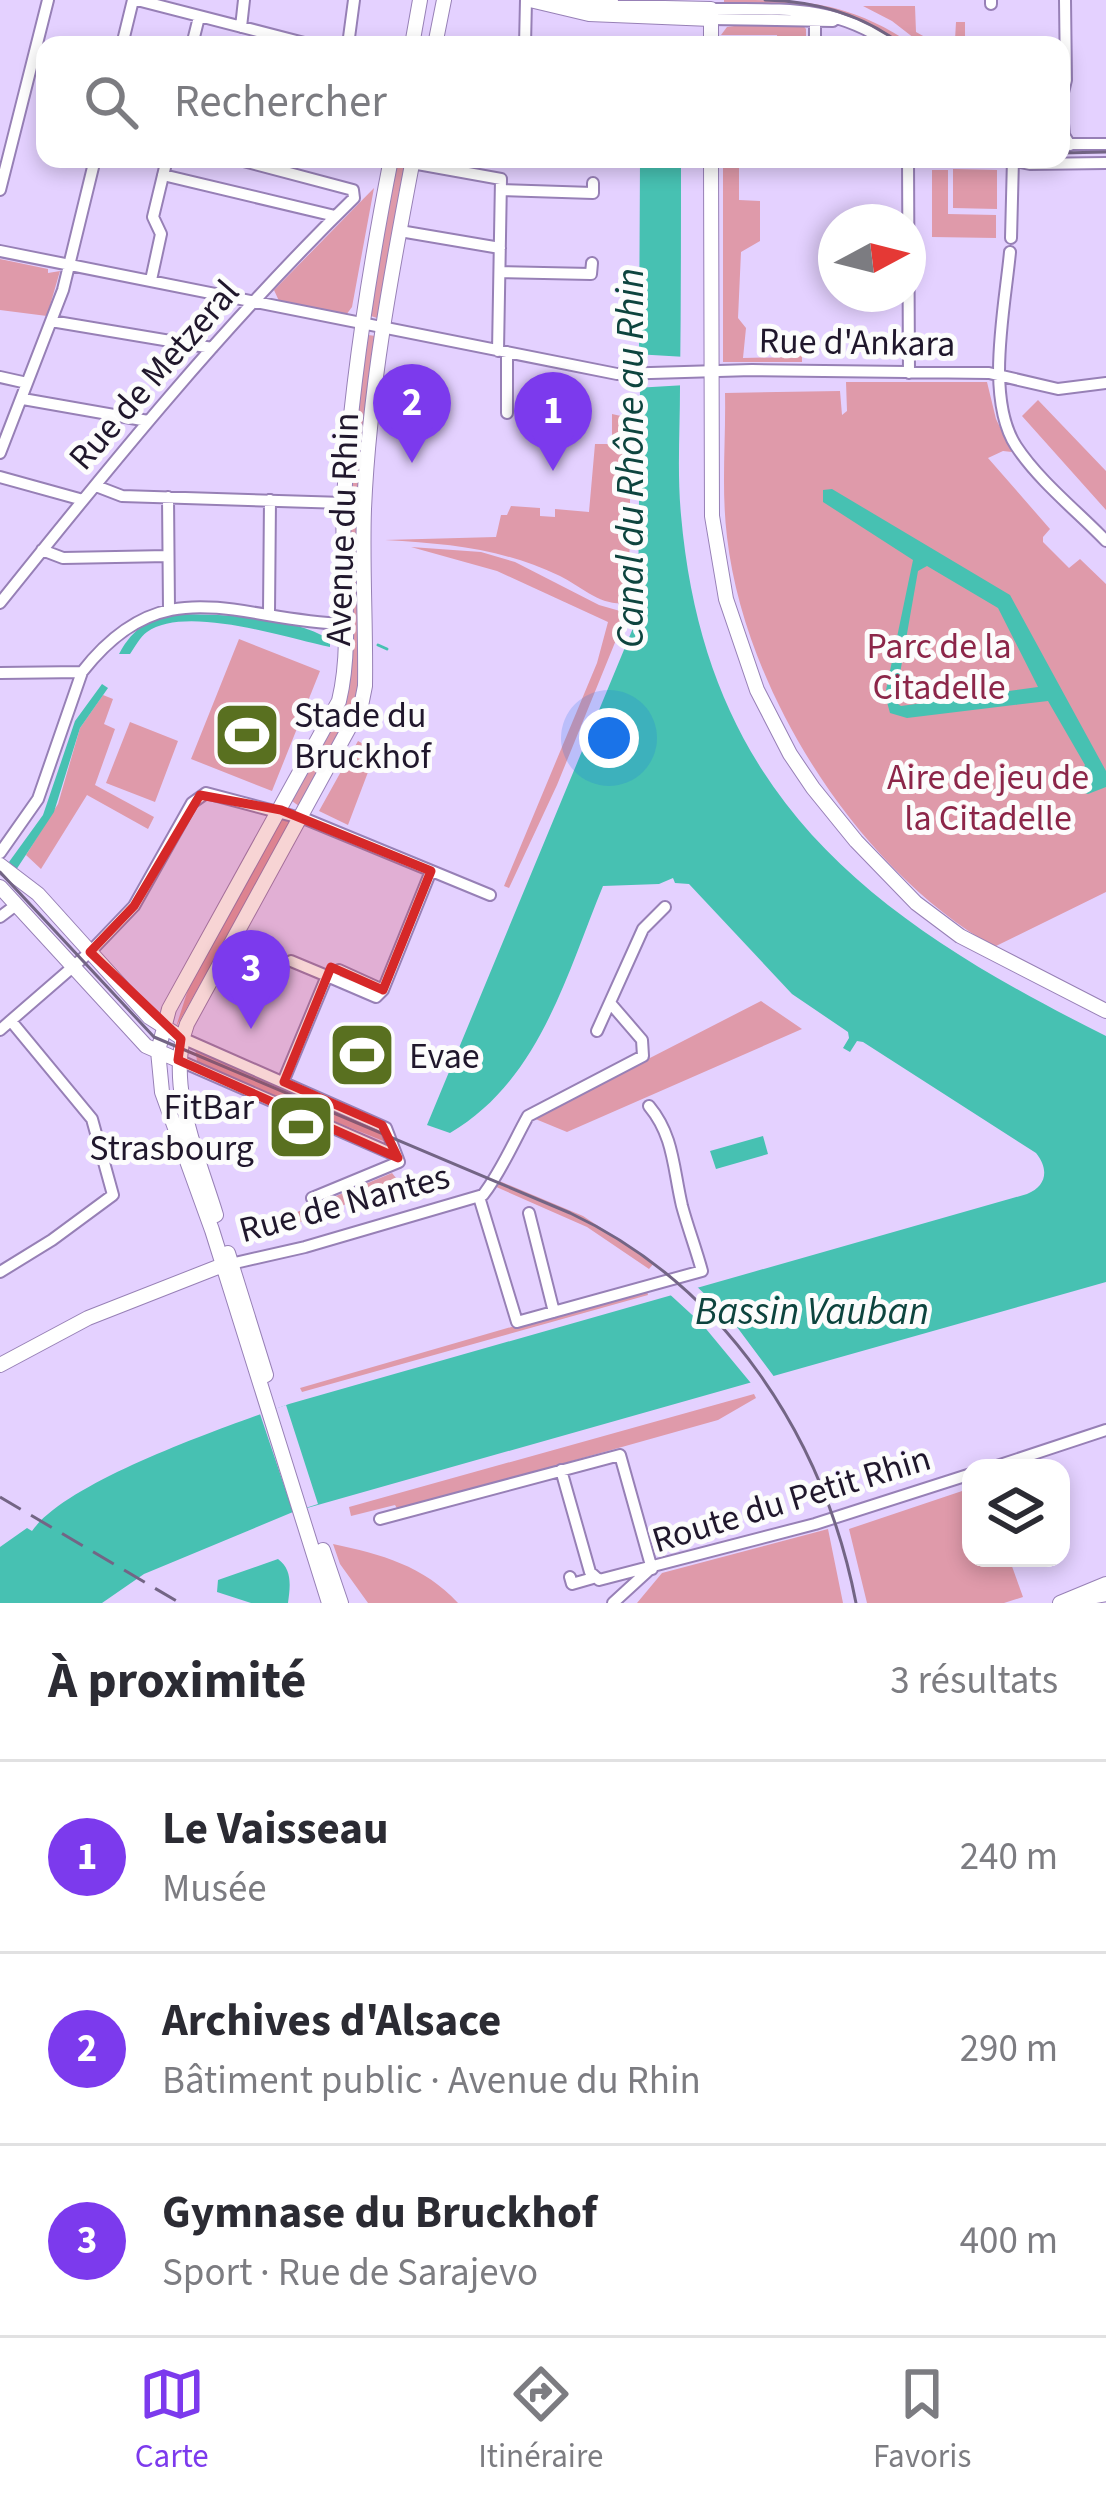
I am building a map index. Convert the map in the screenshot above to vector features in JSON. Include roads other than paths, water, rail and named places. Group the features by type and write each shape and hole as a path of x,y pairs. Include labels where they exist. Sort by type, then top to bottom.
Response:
{"main road":[{"path":"414,36 420,0"},
{"path":"437,36 444,0"},
{"path":"528,0 590,14 711,9"},
{"path":"566,0 639,13"},
{"name":"Avenue du Rhin","path":"227,1264 162,1092 163,1053 190,970 339,701 344,503 362,324 389,168"},
{"name":"Avenue du Rhin","path":"319,1548 163,1053 302,818 353,724 365,686 364,508 384,328 412,168"},
{"path":"711,168 711,487 720,572 744,658 790,754 856,842 932,916 960,936 1106,1011"},
{"path":"0,865 38,894 172,1032"},
{"path":"0,887 163,1053"},
{"path":"0,1365 88,1318 227,1264"},
{"path":"319,1548 345,1603"},
{"path":"319,1548 329,1603"},
{"path":"1062,1602 1106,1584"},
{"path":"1062,1602 1106,1594"}],"street":[{"path":"241,27 244,0"},
{"path":"349,36 354,0"},
{"path":"526,36 528,0"},
{"path":"1064,36 1065,0"},
{"path":"126,36 143,1 276,36"},
{"path":"39,36 47,4"},
{"path":"711,9 866,29"},
{"path":"711,9 805,10 831,15 877,36"},
{"path":"195,36 199,17"},
{"path":"815,20 815,36"},
{"path":"0,190 36,48"},
{"path":"1070,144 1106,144"},
{"path":"1070,163 1106,163"},
{"path":"0,453 52,321 93,168"},
{"path":"151,280 161,234 153,217 164,168"},
{"name":"Rue de Metzeral","path":"0,603 148,421 270,283 354,198 352,190 270,168"},
{"path":"440,168 521,190 592,193 593,183"},
{"path":"908,168 909,373"},
{"path":"1010,168 1011,238"},
{"path":"163,175 335,216"},
{"path":"501,184 496,298 507,412"},
{"path":"400,231 500,248"},
{"name":"Rue d'Ankara","path":"0,251 617,374 1000,374 1058,388 1106,383"},
{"path":"1010,252 1001,410 1015,445 1106,542"},
{"path":"500,272 591,274 592,263"},
{"path":"270,283 269,296 281,309"},
{"path":"52,321 212,348"},
{"path":"0,377 27,383"},
{"path":"23,399 148,421"},
{"path":"0,477 83,500"},
{"path":"96,486 122,496 344,503"},
{"path":"168,497 169,608"},
{"path":"269,613 270,500"},
{"path":"42,550 63,558 168,556"},
{"path":"0,853 38,799 82,672 139,618 169,608 237,608 344,624"},
{"path":"0,673 82,672"},
{"path":"0,1272 113,1195 92,1119 5,1026 74,967 134,906 200,796 214,793 281,810 490,895"},
{"path":"283,1082 327,976 339,970 382,989 431,871"},
{"path":"0,917 16,905"},
{"path":"597,1031 644,929 665,907"},
{"path":"291,961 327,976"},
{"name":"Rue de Nantes","path":"227,1264 479,1197 528,1116 643,1056 641,1040 611,1004"},
{"path":"172,1032 382,1125 399,1160"},
{"path":"163,1053 383,1148 399,1160"},
{"path":"479,1197 517,1322 702,1271 682,1205 671,1144 649,1106"},
{"path":"311,1198 399,1160"},
{"path":"529,1213 554,1312"},
{"path":"1018,1459 1106,1430"},
{"path":"380,1519 620,1454 652,1569 572,1584 570,1577"},
{"path":"561,1470 593,1578"},
{"name":"Route du Petit Rhin","path":"613,1603 652,1569 962,1477"},
{"name":"Route du Petit Rhin","path":"628,1603 633,1586"}],"water":[{"name":"Bassin Vauban","path":"640,168 681,168 681,515 697,614 725,699 764,773 814,837 874,894 944,945 1106,1036 1106,1282 293,1512 144,1574 102,1603 0,1603 0,1547 27,1528 32,1531 79,1493 190,1440 289,1404 1027,1194 1042,1182 1044,1171 1036,1153 863,1042 857,1041 850,1052 843,1048 848,1032 792,994 689,884 675,883 673,878 659,884 603,886 562,990 528,1056 481,1111 450,1133 427,1125 638,616 644,357 639,353"},
{"path":"832,489 1010,595 1106,771 1106,787 1088,794 1079,791 1077,780 1085,765 1048,701 907,718 890,713 885,695 913,560 823,502 823,490","holes":["927,566 998,608 1038,687 901,706 895,702 918,571"]},
{"path":"183,614 279,621 315,632 330,640 330,647 238,626 186,621 147,632 130,654 119,654 145,625"},
{"path":"102,684 108,688 80,728 54,812 16,870 9,862 43,815 75,721"},
{"path":"763,1136 768,1154 716,1169 710,1151"},
{"path":"278,1559 288,1574 288,1603 251,1603 217,1592 218,1580"}],"waterway":[{"path":"378,645 387,649"}],"tram line":[{"path":"765,0 837,11 888,36"},
{"path":"1070,153 1106,152"},
{"path":"0,872 154,1037 570,1213 625,1244 676,1282 720,1325 792,1426 820,1483 856,1603"}],"railway":[{"path":"0,1497 180,1603"}],"place":[{"name":"Archives d'Alsace","path":"412,463"},
{"name":"Le Vaisseau","path":"553,471"},
{"name":"Stade du Bruckhof","path":"247,735"},
{"name":"Gymnase du Bruckhof","path":"251,1029"},
{"name":"Evae","path":"362,1055"},
{"name":"FitBar Strasbourg","path":"301,1127"}],"water label":[{"name":"Canal du Rhône au Rhin","path":"629,458"}],"park label":[{"name":"Parc de la Citadelle","path":"939,666"},
{"name":"Aire de jeu de la Citadelle","path":"988,796"}]}
